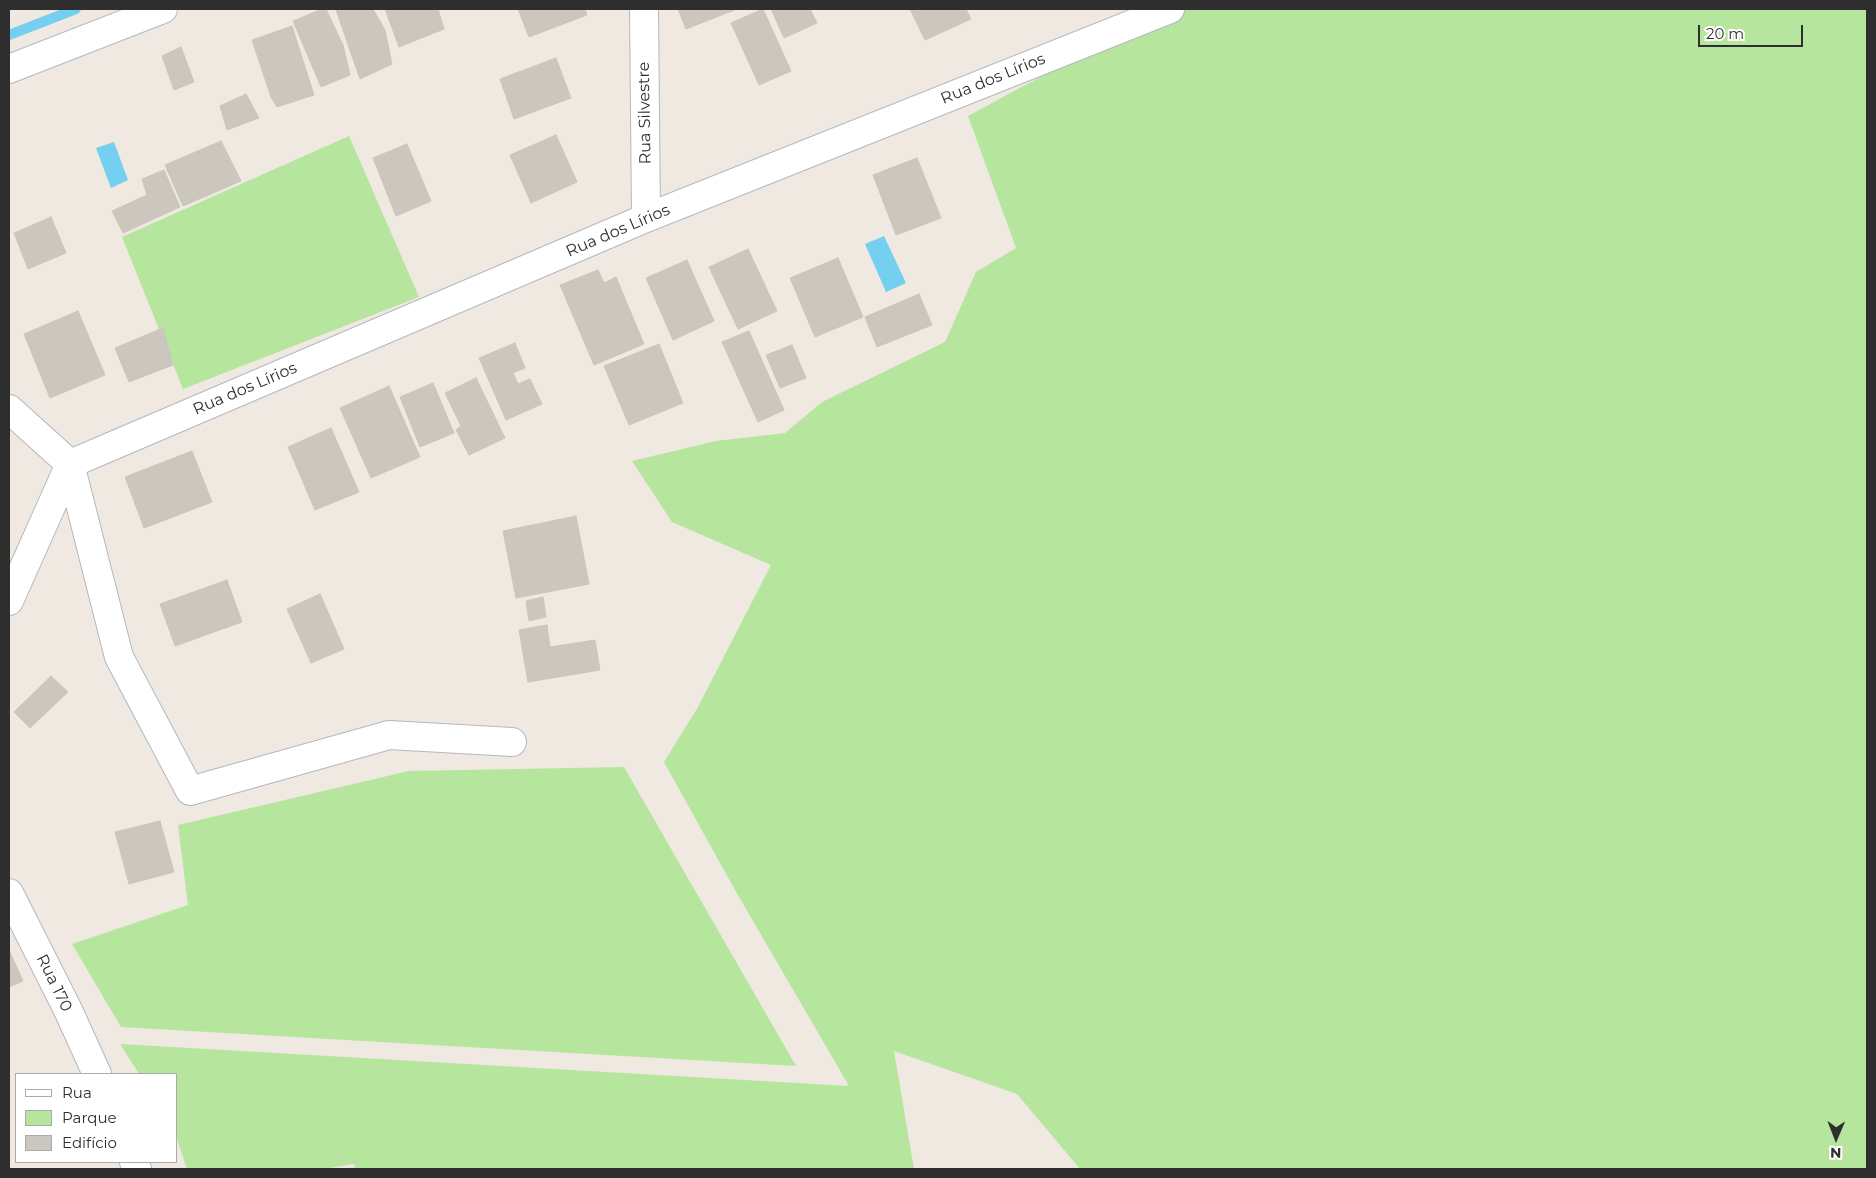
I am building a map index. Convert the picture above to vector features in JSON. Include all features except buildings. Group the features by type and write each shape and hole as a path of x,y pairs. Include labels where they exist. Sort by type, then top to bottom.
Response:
{"street":[{"path":"9,69 163,9"},
{"name":"Rua Silvestre","path":"644,9 646,218"},
{"name":"Rua dos Lírios","path":"70,464 646,218 1170,9"},
{"path":"9,409 70,464 119,657 190,791 389,735 512,742"},
{"path":"9,601 70,464"},
{"name":"Rua 170","path":"9,893 68,1010 96,1073"}],"green space":[{"path":"1166,9 1867,9 1867,1169 1080,1169 1017,1094 894,1051 914,1169 355,1169 354,1164 323,1169 187,1169 178,1142 178,1073 138,1073 120,1044 849,1086 735,890 664,762 698,707 771,565 672,522 632,461 716,441 785,433 822,402 945,342 976,272 1016,248 968,116"},
{"path":"349,136 419,297 183,389 122,237"},
{"path":"624,767 796,1066 121,1027 72,944 188,905 178,825 409,771"}],"water":[{"path":"114,142 128,180 111,188 96,148"},
{"path":"884,236 906,283 886,292 865,244"}],"waterway":[{"path":"9,35 76,9"}]}
